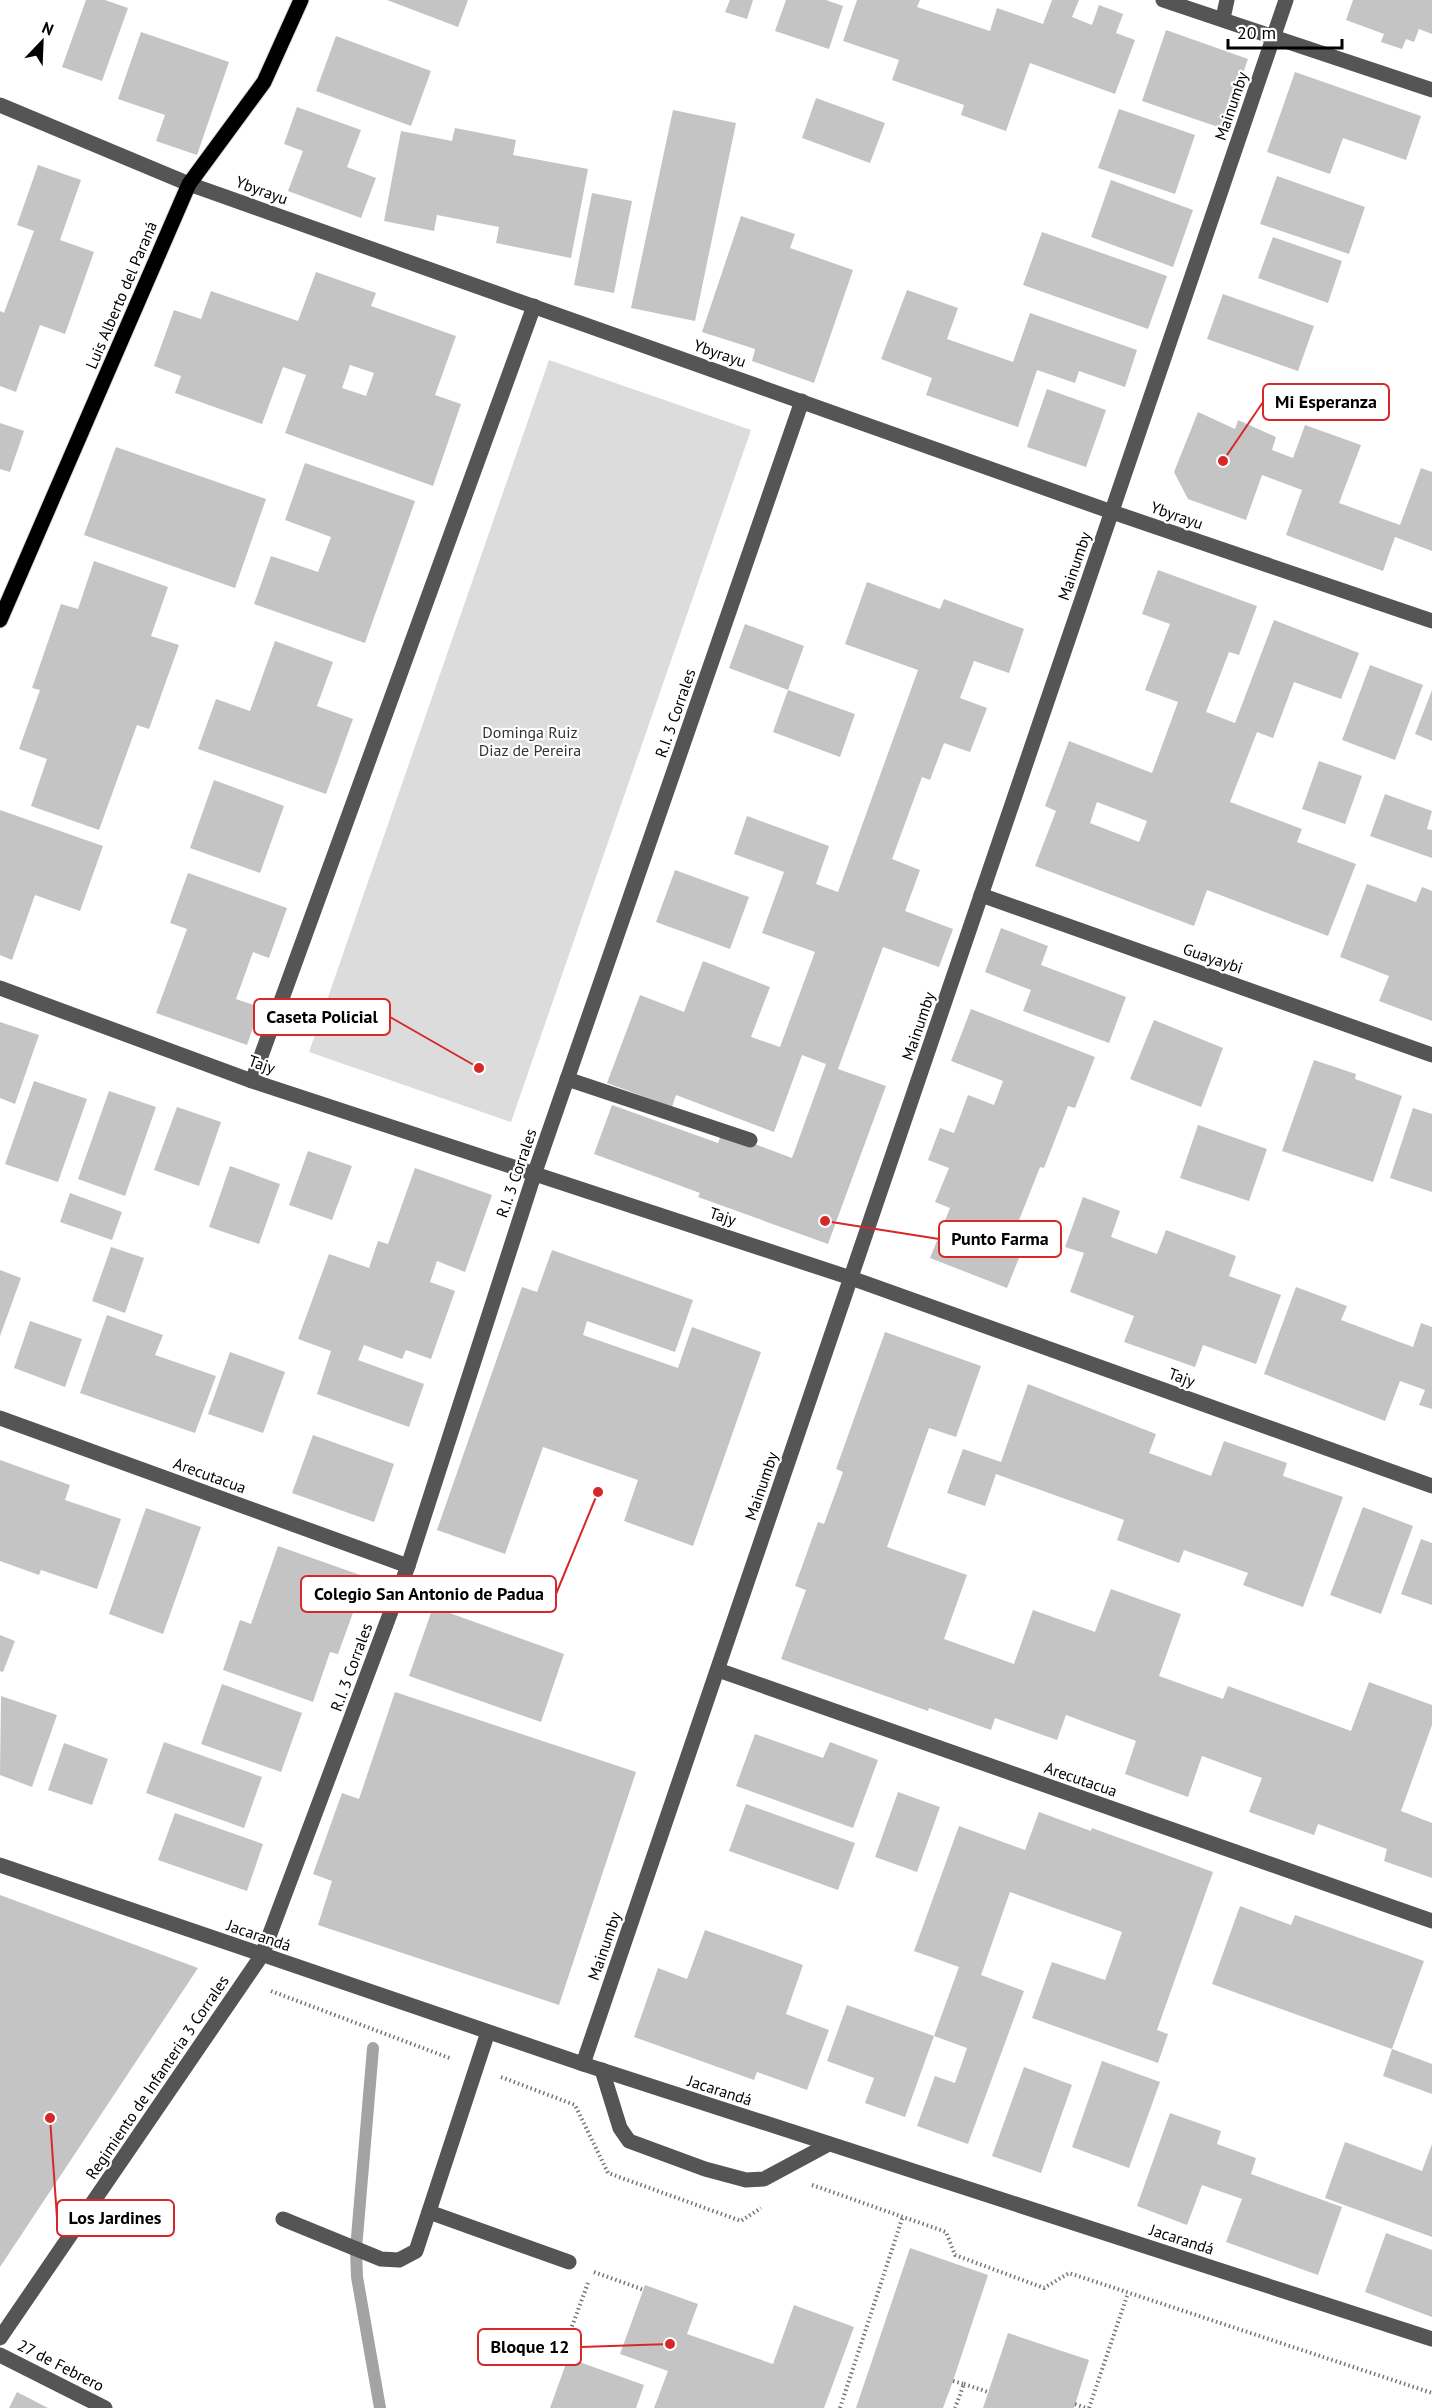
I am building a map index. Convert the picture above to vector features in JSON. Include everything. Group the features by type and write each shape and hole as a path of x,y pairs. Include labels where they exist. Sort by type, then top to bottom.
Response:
{"main road":[{"name":"Luis Alberto del Paraná","path":"0,620 189,184 264,82 301,0"}],"street":[{"path":"1163,0 1223,18 1432,90"},
{"path":"1223,18 1227,0"},
{"name":"Mainumby","path":"583,2064 1286,0"},
{"name":"Ybyrayu","path":"0,105 189,184 1112,512 1432,621"},
{"path":"252,1081 534,306"},
{"name":"R.I. 3 Corrales","path":"262,1955 408,1566 534,1172 802,401"},
{"name":"Guayaybi","path":"981,895 1432,1055"},
{"name":"Tajy","path":"0,988 252,1081 851,1278 1432,1486"},
{"path":"567,1079 750,1140"},
{"name":"Arecutacua","path":"0,1418 408,1566"},
{"name":"Arecutacua","path":"718,1670 1432,1921"},
{"name":"Jacarandá","path":"0,1865 583,2064 1432,2339"},
{"name":"Regimiento de Infanteria 3 Corrales","path":"0,2338 262,1955"},
{"path":"283,2219 381,2259 399,2259 416,2251 488,2032"},
{"path":"602,2070 620,2128 629,2141 705,2169 746,2180 764,2179 829,2144"},
{"path":"429,2212 569,2262"},
{"name":"27 de Febrero","path":"0,2355 105,2408"}],"path":[{"path":"261,1992 269,1990 575,2105 608,2173 741,2220 768,2204"},
{"path":"804,2182 946,2232 955,2255 1044,2288 1069,2272 1432,2393"},
{"path":"840,2408 903,2216"},
{"path":"561,2356 592,2271 644,2290"},
{"path":"1075,2404 1087,2408 1128,2293"},
{"path":"953,2381 988,2392"},
{"path":"955,2408 964,2384"}],"green space":[{"name":"Dominga Ruiz Diaz de Pereira","path":"549,360 751,430 511,1122 309,1052"}],"building":[{"path":"86,0 105,0 128,8 102,81 62,67"},
{"path":"387,0 468,0 458,27"},
{"path":"730,0 753,0 747,19 725,12"},
{"path":"786,0 826,0 843,6 829,49 775,31"},
{"path":"857,0 920,0 917,7 990,31 997,8 1043,24 1052,0 1079,0 1072,17 1092,25 1099,5 1123,14 1116,33 1135,40 1115,94 1030,63 1006,131 961,115 964,105 892,80 899,60 843,41"},
{"path":"1353,0 1432,0 1432,34 1419,29 1414,42 1406,39 1402,49 1381,42 1384,34 1346,20"},
{"path":"1166,30 1248,59 1224,129 1142,101"},
{"path":"141,32 229,62 197,155 156,141 165,115 118,99"},
{"path":"336,36 431,71 411,126 316,91"},
{"path":"1295,72 1421,116 1406,160 1343,138 1330,174 1267,152"},
{"path":"816,98 885,123 870,163 802,138"},
{"path":"297,107 361,130 347,167 376,178 361,218 288,191 303,151 284,144"},
{"path":"1119,109 1195,135 1175,194 1098,168"},
{"path":"673,110 736,123 695,321 631,308"},
{"path":"455,128 516,140 513,155 588,169 571,258 496,243 499,227 437,215 434,231 384,221 401,131 452,141"},
{"path":"38,165 81,180 60,240 94,252 65,334 40,325 16,392 0,386 0,311 4,313 34,231 17,225"},
{"path":"1277,176 1365,207 1349,254 1260,224"},
{"path":"1111,180 1193,210 1173,267 1091,237"},
{"path":"592,193 632,201 614,293 574,285"},
{"path":"741,216 795,234 790,248 853,270 814,383 752,361 755,349 702,332"},
{"path":"1042,232 1167,276 1148,329 1023,285"},
{"path":"1273,237 1342,261 1328,303 1258,278"},
{"path":"316,272 376,293 371,306 456,336 435,395 461,404 433,486 285,433 306,375 283,367 262,424 175,393 181,376 154,366 174,310 201,319 211,291 298,321","holes":["350,365 374,373 366,396 342,388"]},
{"path":"907,290 958,308 947,339 1013,362 1030,313 1137,350 1125,387 1079,371 1075,383 1037,370 1018,427 926,395 932,378 881,359"},
{"path":"1223,294 1314,326 1298,371 1207,339"},
{"path":"1047,389 1106,410 1086,467 1027,447"},
{"path":"1198,412 1235,429 1238,420 1276,437 1272,450 1293,458 1305,425 1361,445 1339,503 1400,525 1421,468 1432,472 1432,551 1395,537 1383,571 1286,535 1302,490 1262,475 1246,520 1188,499 1174,472"},
{"path":"0,423 24,431 10,472 0,469"},
{"path":"116,447 266,499 235,588 84,535"},
{"path":"305,463 415,501 365,643 254,604 271,556 318,572 331,537 285,520"},
{"path":"94,561 168,587 151,636 179,645 149,729 137,725 99,830 31,806 47,759 19,749 40,690 32,688 61,604 78,609"},
{"path":"1158,570 1257,606 1239,655 1229,652 1206,712 1235,723 1274,620 1359,653 1341,699 1294,682 1273,738 1257,732 1230,802 1302,829 1297,842 1356,864 1328,936 1207,890 1194,926 1035,866 1056,811 1045,806 1069,741 1152,773 1178,702 1145,690 1170,624 1142,614","holes":["1097,802 1147,821 1139,842 1090,823"]},
{"path":"867,582 940,609 944,599 1024,629 1009,673 974,661 960,698 987,708 970,752 944,743 930,780 922,777 892,859 920,870 905,911 953,929 939,967 883,947 838,1069 886,1086 828,1244 698,1197 700,1193 594,1154 612,1105 718,1143 722,1132 792,1158 826,1064 802,1055 774,1132 676,1095 672,1107 607,1083 640,995 684,1012 703,961 770,987 751,1037 780,1047 815,952 762,933 784,872 734,854 747,816 829,846 816,884 838,892 918,670 845,644"},
{"path":"745,624 804,646 788,690 729,668"},
{"path":"275,641 333,662 317,706 353,719 326,794 198,749 216,699 250,711"},
{"path":"1370,665 1423,685 1395,760 1342,740"},
{"path":"788,690 855,714 840,757 773,732"},
{"path":"1432,690 1432,741 1415,734"},
{"path":"1319,761 1362,776 1345,824 1302,809"},
{"path":"214,780 284,806 260,873 190,848"},
{"path":"1385,794 1432,811 1427,829 1432,830 1432,858 1370,836"},
{"path":"0,810 103,846 80,911 35,895 12,960 0,955"},
{"path":"675,870 749,897 730,949 656,922"},
{"path":"188,873 287,908 269,958 253,952 236,999 260,1007 247,1045 156,1013 187,929 170,923"},
{"path":"1367,884 1416,902 1422,887 1432,891 1432,1021 1379,1001 1389,976 1340,957"},
{"path":"1001,928 1048,946 1041,965 1126,997 1109,1043 1023,1011 1031,990 985,972"},
{"path":"971,1009 1095,1057 1075,1108 1068,1106 1044,1168 1040,1167 1014,1233 1027,1238 1007,1288 930,1258 950,1208 935,1202 949,1168 928,1160 940,1128 954,1133 968,1095 994,1105 1003,1081 951,1061"},
{"path":"1154,1020 1223,1048 1201,1107 1130,1079"},
{"path":"0,1022 39,1035 15,1104 0,1098"},
{"path":"1314,1060 1356,1074 1355,1079 1402,1096 1373,1182 1282,1151"},
{"path":"34,1081 87,1099 58,1182 5,1164"},
{"path":"109,1091 156,1107 125,1196 78,1179"},
{"path":"177,1107 221,1122 199,1186 154,1170"},
{"path":"1413,1108 1432,1114 1432,1192 1390,1178"},
{"path":"1198,1125 1267,1149 1249,1201 1180,1178"},
{"path":"308,1151 352,1166 332,1220 289,1205"},
{"path":"230,1166 280,1184 259,1244 209,1227"},
{"path":"415,1168 492,1195 465,1272 437,1261 430,1282 455,1291 431,1359 406,1350 402,1359 364,1345 358,1360 424,1384 409,1427 317,1394 331,1351 298,1339 329,1254 369,1268 378,1241 388,1244"},
{"path":"70,1193 122,1212 112,1240 60,1222"},
{"path":"1083,1197 1120,1211 1111,1237 1157,1254 1166,1230 1236,1256 1229,1276 1281,1295 1256,1364 1203,1345 1195,1367 1124,1342 1134,1316 1070,1292 1084,1253 1065,1247"},
{"path":"111,1247 144,1258 125,1313 92,1301"},
{"path":"552,1250 693,1300 675,1352 587,1321 583,1335 678,1368 692,1327 761,1352 693,1546 624,1521 638,1480 543,1447 505,1554 437,1530 522,1287 537,1292"},
{"path":"0,1270 21,1278 0,1336"},
{"path":"1296,1287 1347,1306 1341,1320 1413,1347 1421,1323 1432,1327 1432,1409 1419,1405 1425,1390 1400,1381 1385,1421 1264,1374"},
{"path":"107,1315 163,1335 155,1355 216,1376 195,1433 80,1393"},
{"path":"30,1321 82,1339 65,1387 14,1368"},
{"path":"885,1332 981,1366 956,1437 929,1428 887,1547 967,1575 944,1639 1014,1664 1033,1610 1095,1632 1111,1589 1181,1614 1159,1676 1223,1699 1228,1686 1351,1731 1369,1682 1432,1705 1432,1725 1401,1811 1432,1823 1432,1878 1384,1861 1387,1849 1318,1824 1314,1835 1249,1812 1262,1778 1202,1756 1188,1797 1125,1774 1136,1741 1066,1715 1057,1740 995,1718 991,1730 929,1708 928,1711 781,1659 806,1590 795,1586 818,1522 824,1524 843,1472 836,1469"},
{"path":"230,1352 285,1372 263,1433 208,1414"},
{"path":"1028,1384 1156,1434 1149,1453 1211,1476 1224,1441 1287,1463 1283,1476 1343,1497 1303,1607 1243,1585 1248,1573 1184,1550 1179,1563 1117,1540 1124,1520 996,1474 985,1506 947,1493 963,1449 1001,1462"},
{"path":"313,1435 394,1464 374,1522 292,1493"},
{"path":"0,1460 70,1485 65,1500 121,1519 97,1589 41,1570 39,1575 0,1561"},
{"path":"1363,1507 1413,1526 1381,1614 1330,1595"},
{"path":"146,1508 201,1527 163,1634 109,1614"},
{"path":"1421,1539 1432,1543 1432,1605 1401,1594"},
{"path":"278,1546 366,1577 338,1654 330,1652 313,1702 223,1670 240,1620 251,1624"},
{"path":"433,1607 564,1654 541,1722 409,1676"},
{"path":"0,1635 15,1641 3,1672 0,1671"},
{"path":"222,1684 302,1713 281,1772 201,1744"},
{"path":"395,1692 636,1772 559,2005 318,1925 332,1881 313,1874 342,1793 359,1799"},
{"path":"1,1696 57,1715 32,1787 0,1775"},
{"path":"755,1734 823,1758 830,1742 878,1760 853,1828 736,1786"},
{"path":"164,1742 262,1777 244,1828 146,1793"},
{"path":"64,1743 108,1759 92,1805 48,1790"},
{"path":"898,1792 940,1807 917,1872 875,1857"},
{"path":"746,1804 855,1843 838,1890 729,1851"},
{"path":"1039,1812 1091,1831 1092,1828 1213,1872 1157,2030 1168,2034 1158,2063 1032,2018 1052,1962 1105,1980 1122,1932 1010,1892 981,1975 1024,1991 968,2144 917,2126 935,2076 955,2083 967,2048 934,2036 959,1967 914,1951 959,1826 1025,1850"},
{"path":"175,1813 263,1844 247,1891 158,1860"},
{"path":"0,1895 198,1968 0,2267"},
{"path":"1240,1906 1291,1925 1295,1915 1424,1961 1392,2049 1212,1984"},
{"path":"705,1930 803,1965 786,2014 829,2030 807,2090 757,2072 754,2080 634,2037 658,1968 687,1979"},
{"path":"847,2005 934,2036 905,2117 865,2103 874,2078 827,2061"},
{"path":"1392,2049 1432,2064 1432,2094 1383,2076"},
{"path":"1102,2061 1160,2082 1129,2168 1072,2147"},
{"path":"1024,2067 1072,2085 1041,2173 992,2156"},
{"path":"1170,2113 1221,2131 1217,2144 1256,2158 1251,2174 1342,2207 1318,2275 1226,2242 1242,2199 1202,2185 1187,2225 1137,2206"},
{"path":"1345,2142 1422,2171 1432,2144 1432,2237 1325,2198"},
{"path":"1386,2233 1432,2250 1432,2317 1365,2292"},
{"path":"910,2248 988,2275 953,2381 943,2408 856,2408"},
{"path":"645,2285 698,2304 687,2334 773,2364 794,2305 854,2327 824,2408 654,2408 668,2371 620,2354"},
{"path":"1008,2333 1089,2360 1074,2408 983,2408"},
{"path":"568,2358 644,2385 636,2408 550,2408"},
{"path":"17,2392 48,2408 9,2408"}],"waterway":[{"path":"373,2048 356,2249 357,2277 380,2408"}],"place":[{"name":"Mi Esperanza","path":"1223,461"},
{"name":"Caseta Policial","path":"479,1068"},
{"name":"Punto Farma","path":"825,1221"},
{"name":"Colegio San Antonio de Padua","path":"598,1492"},
{"name":"Los Jardines","path":"50,2118"},
{"name":"Bloque 12","path":"670,2344"}]}
